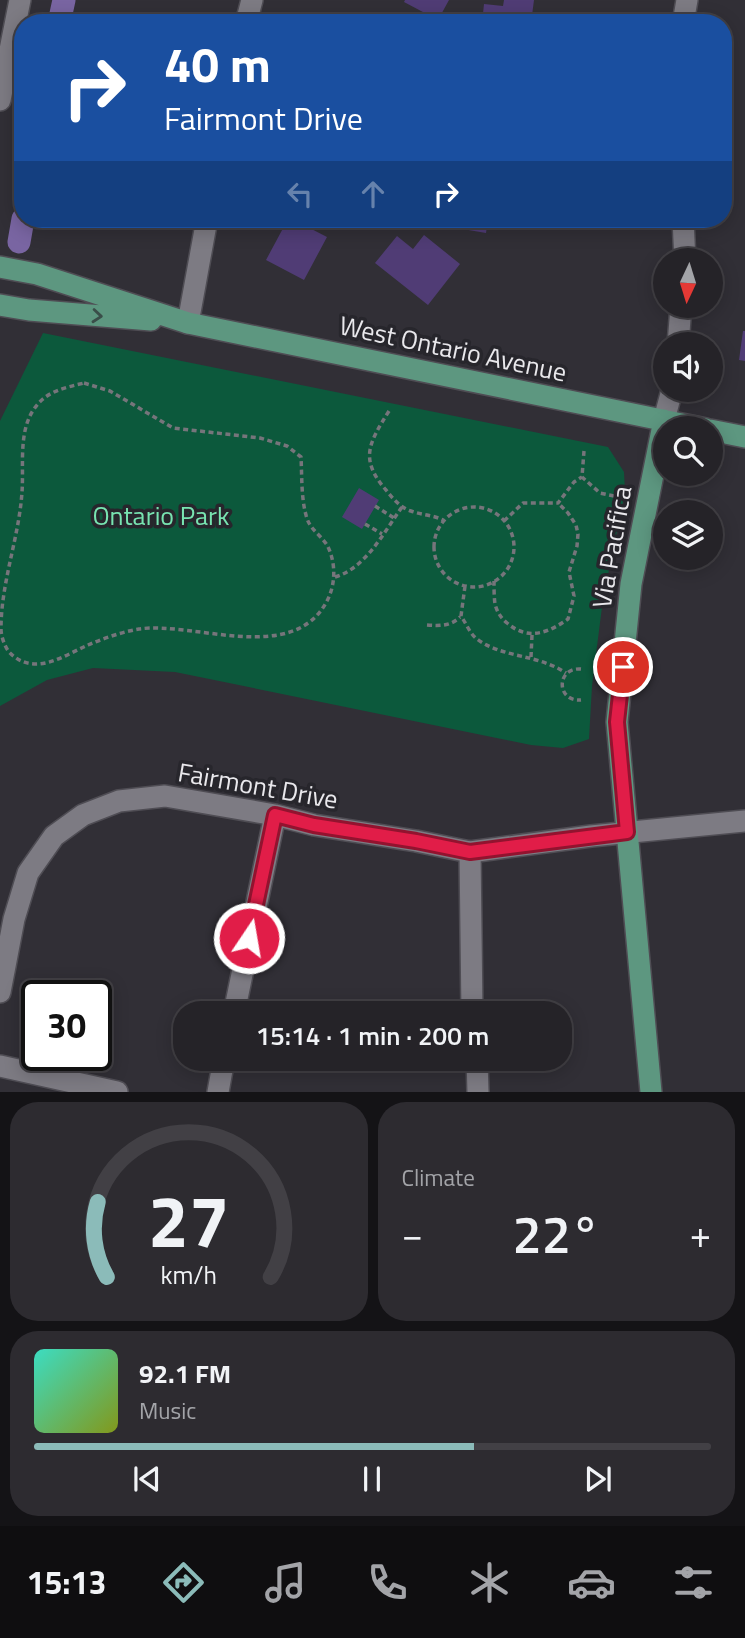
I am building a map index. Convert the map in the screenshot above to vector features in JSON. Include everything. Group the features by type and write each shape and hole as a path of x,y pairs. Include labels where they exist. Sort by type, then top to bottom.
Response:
{"main road":[{"name":"West Ontario Avenue","path":"0,267 37,274 188,323 653,419"},
{"name":"West Ontario Avenue","path":"0,305 29,310 188,323"},
{"name":"West Ontario Avenue","path":"723,432 745,436"},
{"name":"Via Pacifica","path":"651,1092 617,722 631,584 653,475"}],"street":[{"path":"0,100 14,30"},
{"path":"188,323 205,228"},
{"path":"683,228 684,248"},
{"name":"Fairmont Drive","path":"0,992 14,919 28,873 54,836 83,815 119,801 165,796 470,852 627,832 745,821"},
{"path":"236,1001 275,815"},
{"path":"470,852 472,1001"},
{"path":"0,1066 117,1092"},
{"path":"218,1092 222,1071"},
{"path":"477,1071 478,1092"}],"path":[{"path":"84,383 110,391 173,428 260,438 287,446 301,457 305,513 310,527 327,545 335,577 334,587 321,612 294,630 278,635 261,638 155,628 138,629 89,645 51,663 33,664 19,660 7,650 1,632 4,595 21,503 24,438 34,409 52,391 84,383"},
{"path":"389,411 368,455 375,478 402,507 443,520"},
{"path":"582,477 584,451"},
{"path":"582,477 600,493 614,496"},
{"path":"558,503 574,482 582,477"},
{"path":"494,581 495,605 500,616 514,629 532,635 551,631 568,619 574,596 569,572 577,546 576,525 558,503 523,503 505,521"},
{"path":"375,506 394,518"},
{"path":"335,577 358,564 402,507"},
{"path":"467,507 481,507 494,512 505,521 512,533 512,560 505,572 494,581 475,587 465,586 452,581 442,572 435,559 433,546 436,532 443,520 467,507"},
{"path":"365,524 383,534"},
{"path":"427,625 441,627 461,616 465,586"},
{"path":"461,616 476,639 503,651 551,663 566,673"},
{"path":"531,658 532,635"},
{"path":"581,669 575,668 566,673 561,682 563,692 571,699 581,700"}],"green space":[{"name":"Ontario Park","path":"43,333 608,447 624,472 625,492 603,599 592,686 589,739 563,748 531,745 175,672 93,668 47,680 0,706 0,421"}],"building":[{"path":"449,0 441,14 427,14 404,2"},
{"path":"504,0 534,0 532,14 483,14 484,4 503,6"},
{"path":"283,228 310,228 327,237 304,280 266,260"},
{"path":"457,228 487,228 486,233"},
{"path":"424,235 460,264 428,305 375,263 397,236 413,249"},
{"path":"745,331 745,361 739,360"},
{"path":"359,488 379,500 362,529 342,517"}],"waterway":[{"path":"61,14 64,0"},
{"path":"19,242 21,228"}],"route":[{"path":"249,938 275,815 314,825 470,852 627,832 617,722 623,667"}]}
